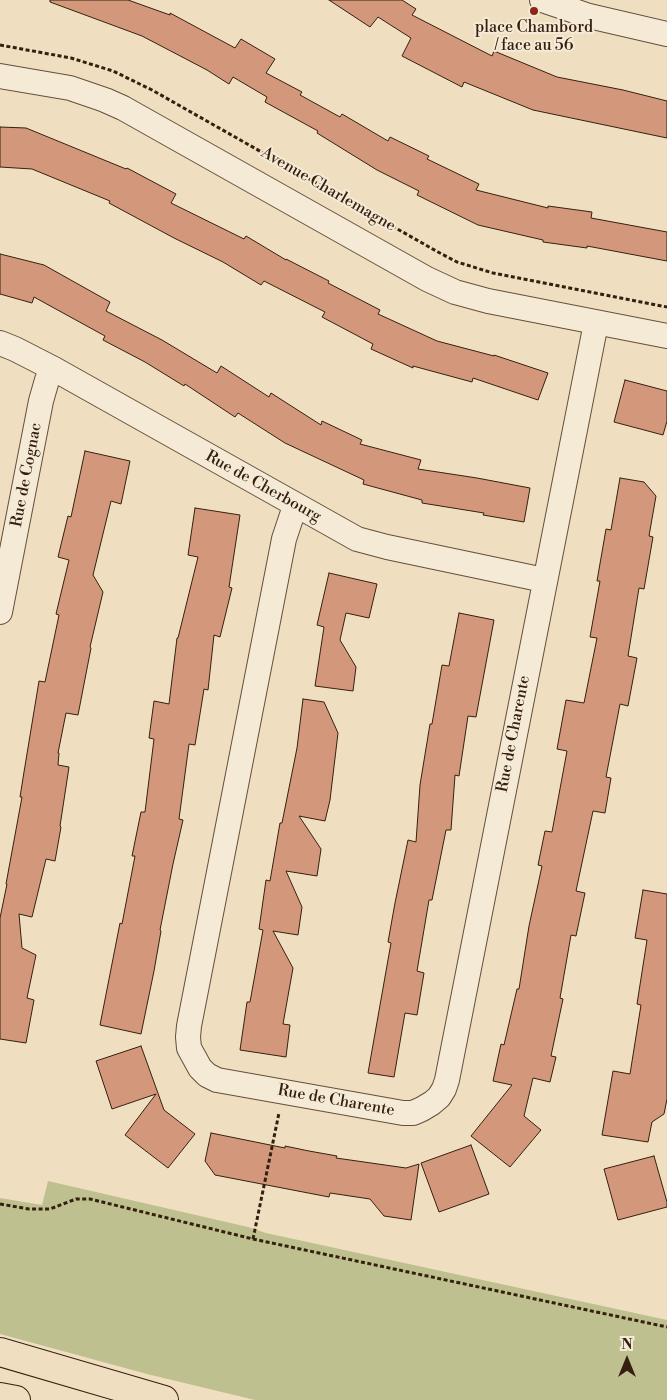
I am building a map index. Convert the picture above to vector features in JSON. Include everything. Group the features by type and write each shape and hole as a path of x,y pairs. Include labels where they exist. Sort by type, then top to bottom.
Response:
{"highway":[{"path":"0,1352 164,1400"},
{"path":"0,1397 16,1400"}],"street":[{"path":"542,0 589,16 667,34"},
{"name":"Avenue Charlemagne","path":"0,76 70,88 123,108 427,279 455,292 488,301 667,336"},
{"name":"Rue de Charente","path":"298,506 292,516 284,539 189,1026 189,1048 200,1068 207,1075 217,1080 403,1113 413,1113 422,1110 432,1103 444,1089 596,323"},
{"name":"Rue de Cherbourg","path":"0,343 54,369 347,534 369,543 544,580"},
{"name":"Rue de Cognac","path":"0,612 41,401 47,380 54,369"}],"path":[{"name":"Avenue Charlemagne","path":"0,46 71,58 113,71 152,90 457,262 493,273 667,307"},
{"path":"253,1239 280,1108"},
{"path":"0,1204 29,1209 50,1209 76,1199 90,1200 253,1239 667,1327"}],"green space":[{"path":"48,1181 248,1227 266,1233 667,1320 667,1400 255,1400 147,1374 0,1334 0,1198 42,1205"}],"building":[{"path":"50,0 128,0 170,15 170,13 235,48 241,39 275,59 266,73 302,92 300,95 340,117 342,114 388,141 390,137 429,156 427,159 479,184 476,190 548,208 548,206 592,212 591,218 667,232 667,261 587,246 587,248 543,242 543,240 478,225 417,195 419,191 377,170 317,133 318,131 265,102 267,97 233,77 229,84 207,70 142,36 50,2"},
{"path":"329,0 402,0 416,9 412,15 492,56 494,51 557,77 667,101 667,138 533,110 464,82 462,87 402,56 411,38 378,17 370,27"},
{"path":"0,127 26,128 127,168 176,194 171,203 244,239 246,236 286,260 329,281 328,283 380,310 378,314 437,341 494,355 548,373 538,400 473,378 472,382 413,366 413,368 371,349 373,344 322,317 325,312 264,281 261,285 223,262 109,203 110,201 32,169 0,167"},
{"path":"0,254 44,265 110,302 106,311 162,340 217,373 221,366 269,397 271,393 321,425 322,421 362,440 360,444 421,460 418,469 530,488 524,522 483,515 484,513 422,503 422,500 363,484 364,480 285,443 238,413 235,417 185,384 184,386 145,362 103,340 105,336 34,297 32,303 0,294"},
{"path":"625,380 667,391 667,421 663,435 614,422"},
{"path":"85,451 130,461 121,504 111,501 93,575 103,592 90,647 78,715 66,713 58,753 58,765 69,767 55,861 46,859 32,917 19,914 22,948 36,955 27,998 34,1000 26,1043 0,1039 0,918 22,797 20,797 39,681 45,682 59,615 56,614 69,560 58,557 68,516 71,517"},
{"path":"620,478 644,482 656,496 649,536 653,537 644,589 639,588 628,656 637,658 628,706 620,704 606,777 611,778 605,813 593,811 576,891 585,893 576,936 571,935 560,998 563,999 551,1056 556,1057 550,1082 533,1078 524,1116 541,1130 510,1167 471,1136 512,1085 493,1081 501,1044 504,1045 517,989 519,989 529,926 542,866 538,865 545,831 552,832 567,751 557,749 566,700 584,703 597,638 590,637 600,581 597,581 606,529 611,530"},
{"path":"195,508 240,515 229,587 232,588 220,637 214,635 208,690 204,689 195,745 189,744 179,819 183,820 141,1034 100,1025 120,923 122,924 135,856 132,856 141,812 145,812 154,739 149,738 154,701 169,704 177,638 198,557 188,555"},
{"path":"329,573 377,584 369,618 346,613 340,640 356,667 353,691 315,686 324,627 317,625"},
{"path":"459,613 494,620 476,717 468,716 459,776 455,775 451,830 446,830 432,900 429,900 417,971 424,973 417,1015 405,1013 394,1077 368,1073 391,943 388,942 408,840 416,842 420,785 430,724 432,724 442,665 449,666"},
{"path":"303,699 324,702 338,733 330,800 325,821 299,816 321,849 317,876 286,871 302,907 298,935 273,931 293,968 283,1024 290,1025 286,1057 240,1050 247,1002 250,1002 263,930 259,929 266,880 270,881 280,823 282,823 297,748"},
{"path":"643,890 667,894 667,1099 664,1114 652,1122 648,1142 602,1135 613,1071 630,1074 641,1005 637,1004 647,940 635,938"},
{"path":"141,1046 164,1110 195,1134 168,1168 125,1135 156,1094 112,1109 96,1061"},
{"path":"211,1133 337,1156 336,1158 406,1168 419,1164 411,1220 384,1216 370,1199 330,1193 329,1197 215,1175 205,1161"},
{"path":"471,1145 489,1194 439,1212 421,1163"},
{"path":"654,1156 667,1207 618,1220 604,1169"}],"place":[{"name":"place Chambord / face au 56","path":"534,11"}]}
